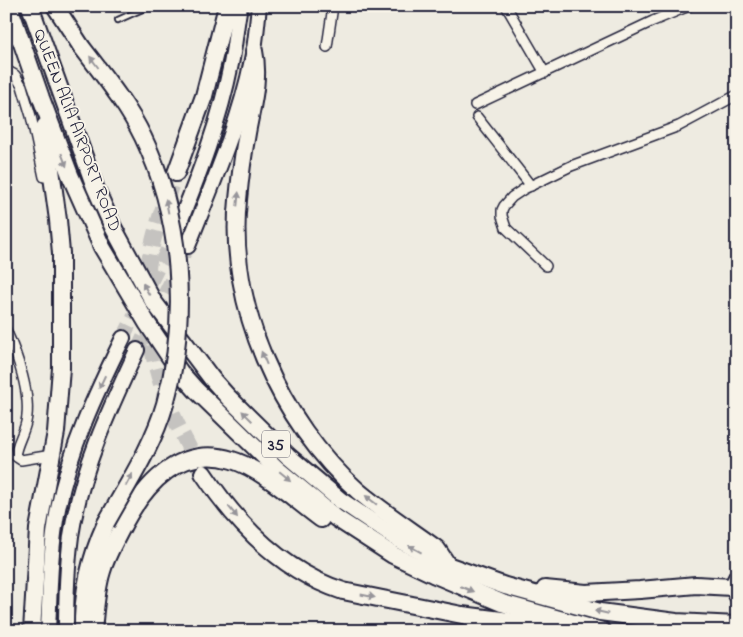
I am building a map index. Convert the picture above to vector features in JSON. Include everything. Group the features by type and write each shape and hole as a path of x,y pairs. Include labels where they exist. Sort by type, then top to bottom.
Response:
{"highway":[{"name":"QUEEN ALIA AIRPORT ROAD","path":"9,6 70,175 102,247 142,316 180,372 214,409 277,469 317,502 357,533 410,564 502,603 600,630"},
{"name":"QUEEN ALIA AIRPORT ROAD","path":"30,6 84,161 104,209 153,301 183,342 228,397 288,456 340,500 399,540 446,565 505,586 611,614 676,622 737,625"},
{"path":"55,6 130,114 156,165 165,195 179,282 177,344 165,405 151,441 106,523 91,559 83,598 82,631"},
{"path":"176,174 204,96 228,6"},
{"path":"254,51 257,76 242,163 236,218 240,268 249,316 255,336 269,370 290,408 306,434 325,457 358,490 437,549 443,555 446,565"},
{"path":"32,631 38,530 52,455 58,412 61,368 61,253 41,98"},
{"path":"93,631 97,589 102,571 127,517 151,484 161,474 180,462 208,457 230,459 242,463 324,521 357,533"},
{"path":"203,473 237,518 254,535 274,553 311,578 328,586 342,591 462,615 547,626 600,630"},
{"path":"505,586 586,593 696,585 735,586"}],"main road":[{"path":"177,228 201,171 220,109 231,63 240,6"},
{"path":"188,246 221,164 243,97 254,51 259,6"},
{"path":"48,631 53,542 64,483 86,416 123,338"},
{"path":"66,631 66,591 71,536 83,481 101,429 137,350"}],"street":[{"path":"327,47 333,6"},
{"path":"506,6 545,73"},
{"path":"475,105 653,21 689,6"},
{"path":"6,47 16,28"},
{"path":"6,70 15,75 22,86 41,160 54,240 61,253"},
{"path":"546,266 506,228 502,216 504,206 518,192 571,166 679,126 737,96"},
{"path":"476,118 531,186"},
{"path":"6,330 16,354 24,386 28,414 15,456 6,461"},
{"path":"6,357 16,354"},
{"path":"15,456 21,460 52,455"},
{"path":"462,615 487,631"}],"lane":[{"path":"118,20 149,6"}],"tunnel":[{"path":"146,294 152,247 176,173"},
{"path":"123,338 175,234"},
{"path":"137,350 188,246"},
{"path":"148,321 155,364 167,400 174,418 203,473"}]}
